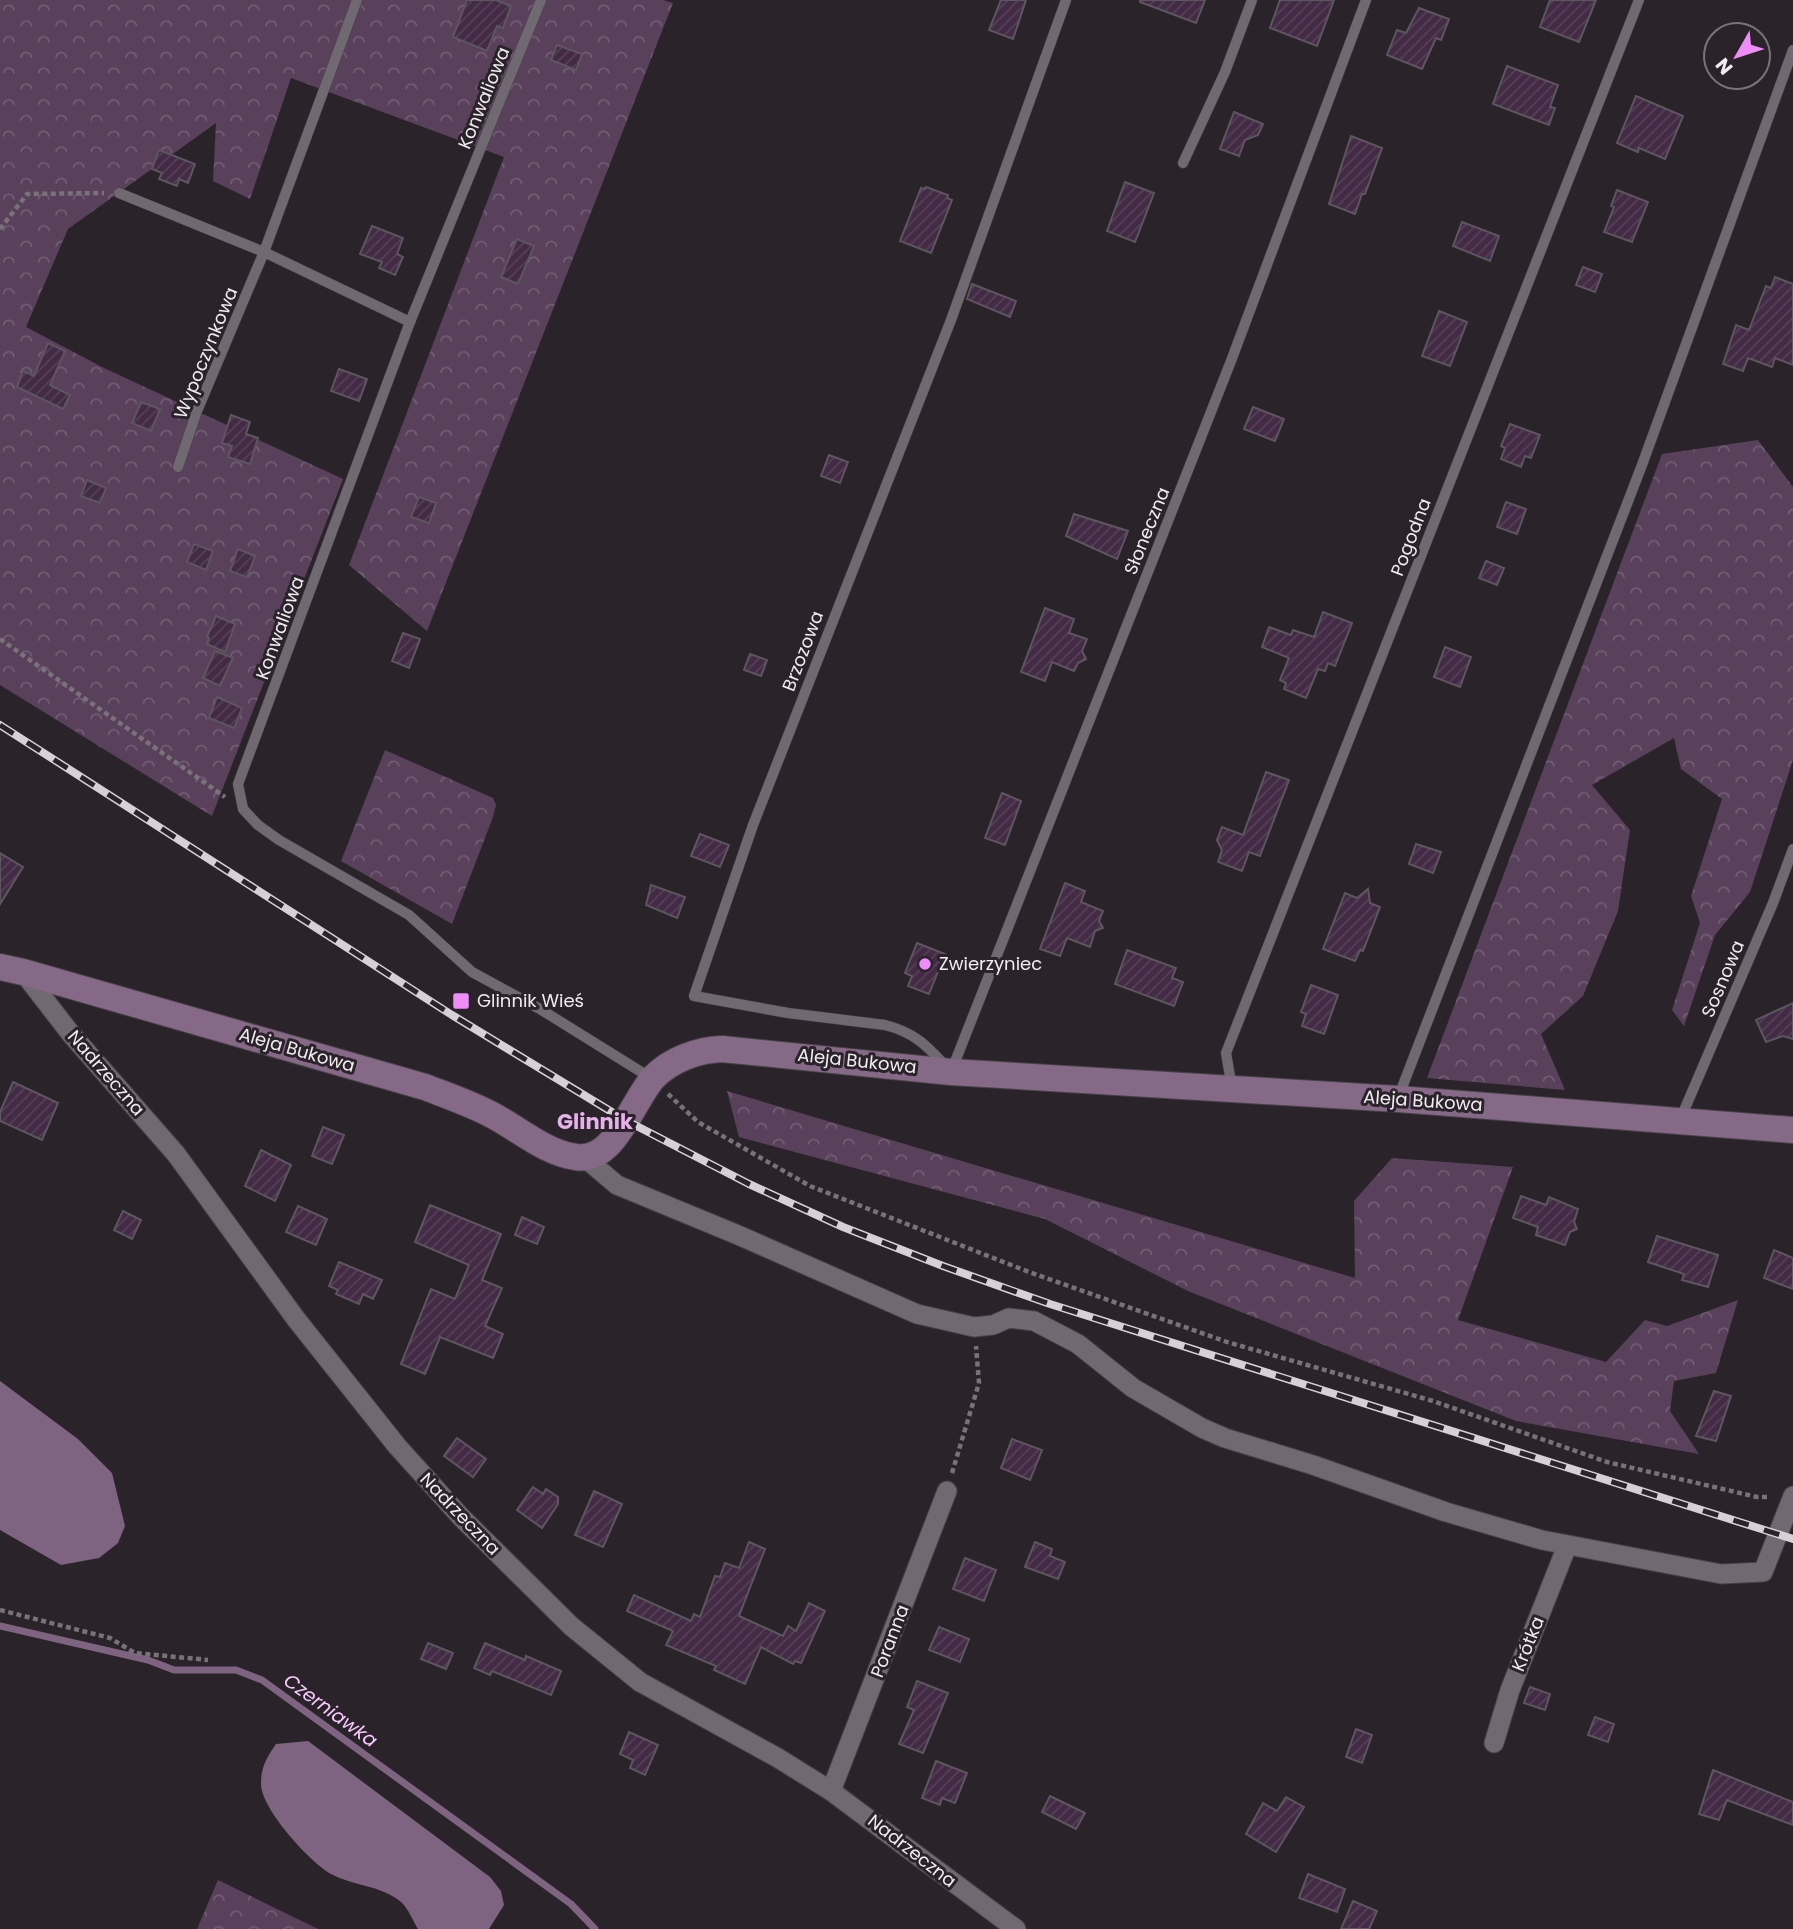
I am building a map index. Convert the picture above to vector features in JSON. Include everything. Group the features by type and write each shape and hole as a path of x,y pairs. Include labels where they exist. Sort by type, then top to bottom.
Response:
{"street":[{"name":"Aleja Bukowa","path":"11,969 425,1087 481,1109 561,1154 585,1157 598,1153 608,1145 652,1079 662,1070 686,1057 710,1049 951,1072 1398,1099 1793,1130"},
{"name":"Nadrzeczna","path":"11,969 176,1154 349,1388 397,1446 461,1517 571,1626 640,1682 778,1758 831,1791 1016,1929"},
{"path":"585,1157 617,1185 917,1314 975,1327 993,1325 1009,1318 1034,1321 1078,1344 1133,1388 1202,1428 1446,1512 1567,1546 1721,1574 1763,1572 1793,1497"},
{"name":"Poranna","path":"831,1791 947,1491"},
{"name":"Krótka","path":"1494,1743 1510,1690 1567,1546"}],"lane":[{"name":"Wypoczynkowa","path":"178,467 197,411 264,252 357,0"},
{"name":"Konwaliowa","path":"243,810 238,784 410,322 541,0"},
{"name":"Brzozowa","path":"951,1072 918,1038 901,1029 764,1010 694,996 758,813 951,320 1066,0"},
{"path":"1183,163 1225,72 1252,0"},
{"name":"Słoneczna","path":"951,1072 1231,361 1366,0"},
{"name":"Pogodna","path":"1232,1088 1226,1053 1639,0"},
{"path":"1398,1099 1642,465 1793,50"},
{"path":"119,193 264,252 410,322"},
{"path":"243,810 279,840 408,915 472,972 540,1009 652,1079"},
{"name":"Sosnowa","path":"1679,1121 1773,903 1793,849"}],"path":[{"path":"0,229 27,194 119,193"},
{"path":"0,639 243,810"},
{"path":"652,1079 698,1122 810,1186 1029,1272 1227,1342 1433,1401 1606,1462 1757,1497 1793,1497"},
{"path":"947,1491 979,1384 975,1327"},
{"path":"0,1610 110,1638 135,1653 208,1660"}],"green space":[{"path":"0,0 663,0 673,3 427,631 349,565 504,157 291,78 250,199 213,181 216,123 68,229 26,327 104,368 343,479 212,816 0,685"},
{"path":"1758,440 1793,487 1793,760 1750,892 1715,935 1684,1026 1672,1010 1700,923 1691,896 1722,799 1681,769 1674,738 1592,785 1630,830 1618,911 1583,996 1541,1034 1565,1090 1427,1078 1662,454"},
{"path":"385,750 493,798 496,805 452,924 341,861"},
{"path":"727,1091 1355,1278 1354,1201 1392,1158 1513,1167 1458,1320 1606,1362 1645,1320 1667,1326 1738,1300 1716,1373 1674,1381 1670,1411 1699,1454 1516,1421 1188,1291 1045,1219 739,1137"},
{"path":"218,1880 318,1929 197,1929"}],"shaded area":[{"path":"0,1381 78,1439 112,1473 125,1526 118,1543 99,1558 61,1565 0,1530"},
{"path":"308,1741 490,1877 501,1891 504,1905 489,1929 418,1929 406,1908 393,1896 331,1874 299,1847 269,1806 263,1794 261,1777 265,1762 276,1744"}],"building":[{"path":"467,0 496,0 511,6 503,28 497,26 487,51 453,37"},
{"path":"1001,0 1026,0 1013,39 989,30"},
{"path":"1140,0 1205,0 1196,23"},
{"path":"1280,0 1334,0 1317,46 1270,28"},
{"path":"1550,0 1596,0 1579,42 1540,27"},
{"path":"1419,8 1449,19 1441,40 1436,38 1422,69 1387,55 1397,30 1406,33"},
{"path":"557,45 582,54 576,70 551,60"},
{"path":"1507,66 1558,85 1550,107 1555,108 1549,125 1493,104"},
{"path":"1636,96 1683,116 1665,159 1639,148 1638,152 1617,143"},
{"path":"1234,112 1263,124 1258,135 1245,140 1239,156 1220,149"},
{"path":"1351,136 1382,148 1355,214 1329,204"},
{"path":"159,150 195,164 188,183 179,179 177,186 159,179 162,173 152,169"},
{"path":"1125,182 1154,193 1135,242 1107,231"},
{"path":"926,187 948,195 947,198 952,200 931,253 900,241 921,188"},
{"path":"1617,190 1648,202 1632,242 1604,232 1614,207 1611,206"},
{"path":"1462,222 1499,236 1490,261 1453,246"},
{"path":"372,226 403,238 397,254 403,257 395,275 379,268 382,262 360,254"},
{"path":"517,239 534,246 518,284 501,277"},
{"path":"1583,267 1602,274 1595,292 1576,285"},
{"path":"1775,277 1793,284 1793,365 1775,358 1772,367 1748,358 1743,371 1723,364 1736,325 1749,330 1766,286 1771,288"},
{"path":"972,284 1016,301 1010,317 967,299"},
{"path":"1439,311 1467,322 1450,366 1422,356"},
{"path":"48,343 65,351 50,385 70,395 63,409 17,387 23,371 34,376"},
{"path":"339,369 367,379 359,401 331,391"},
{"path":"141,402 160,409 151,431 132,423"},
{"path":"1253,407 1284,419 1275,441 1244,429"},
{"path":"231,415 250,422 246,434 258,438 250,464 228,457 232,446 222,443"},
{"path":"1510,424 1540,435 1531,458 1525,456 1521,467 1501,459 1505,448 1501,446"},
{"path":"829,455 848,462 840,483 821,476"},
{"path":"87,480 106,488 100,503 81,496"},
{"path":"419,497 436,503 429,523 411,517"},
{"path":"1506,502 1526,509 1517,534 1497,527"},
{"path":"1074,514 1128,531 1117,559 1066,536"},
{"path":"194,544 213,551 206,570 187,562"},
{"path":"238,549 255,556 247,577 230,571"},
{"path":"1486,561 1504,568 1497,585 1479,578"},
{"path":"1045,608 1074,619 1069,633 1087,639 1082,651 1086,659 1078,663 1074,671 1052,662 1045,681 1021,672"},
{"path":"1323,612 1352,623 1335,666 1328,663 1325,671 1318,669 1306,698 1284,689 1286,683 1280,680 1289,658 1262,647 1269,627 1291,635 1293,630 1314,637"},
{"path":"216,616 235,624 225,652 207,644 207,637"},
{"path":"403,633 420,639 409,668 392,661"},
{"path":"1445,647 1471,657 1460,687 1434,677"},
{"path":"215,651 233,658 220,686 203,678"},
{"path":"750,654 767,660 761,676 744,670"},
{"path":"217,697 242,708 234,728 209,718"},
{"path":"1266,772 1289,780 1260,856 1249,852 1242,871 1218,862 1222,850 1217,840 1222,827 1243,835"},
{"path":"1002,793 1021,801 1005,845 985,838"},
{"path":"700,834 729,845 720,867 691,856"},
{"path":"1416,844 1441,852 1433,873 1409,864"},
{"path":"0,853 23,867 0,904"},
{"path":"1065,883 1085,891 1081,902 1103,911 1099,921 1103,928 1095,931 1090,947 1067,938 1060,956 1040,949"},
{"path":"651,885 685,897 677,918 646,905"},
{"path":"1368,889 1370,903 1380,907 1363,951 1360,950 1355,961 1323,949 1345,893 1357,898"},
{"name":"Zwierzyniec","path":"917,943 945,954 929,994 908,986 912,976 905,973"},
{"path":"1127,950 1176,968 1172,978 1183,982 1174,1006 1115,984"},
{"path":"1311,985 1338,995 1324,1034 1302,1026 1306,1014 1301,1012"},
{"path":"1793,1003 1793,1039 1783,1036 1766,1042 1756,1020"},
{"path":"13,1082 58,1103 42,1140 0,1121 0,1112"},
{"path":"323,1127 344,1135 332,1164 312,1156"},
{"path":"261,1150 291,1165 275,1201 245,1186"},
{"path":"1521,1196 1546,1205 1549,1197 1578,1209 1574,1222 1577,1229 1570,1232 1565,1245 1536,1235 1538,1227 1513,1218"},
{"path":"430,1205 501,1234 482,1280 502,1288 485,1326 503,1334 493,1358 440,1337 425,1374 401,1364 431,1289 455,1299 469,1265 415,1242"},
{"path":"298,1206 327,1219 316,1245 286,1232"},
{"path":"123,1211 141,1220 132,1239 114,1230"},
{"path":"522,1217 544,1227 537,1244 515,1235"},
{"path":"1657,1236 1718,1255 1708,1287 1682,1280 1684,1274 1648,1262"},
{"path":"1774,1250 1793,1258 1793,1289 1764,1278"},
{"path":"339,1262 382,1280 373,1299 363,1294 359,1304 336,1294 338,1290 329,1286"},
{"path":"1714,1391 1731,1396 1716,1441 1696,1436"},
{"path":"457,1438 486,1459 473,1477 444,1456"},
{"path":"1012,1439 1042,1450 1030,1480 1001,1468"},
{"path":"533,1487 543,1494 546,1489 558,1497 558,1504 542,1528 517,1510"},
{"path":"594,1491 622,1504 603,1547 575,1535"},
{"path":"749,1542 765,1549 739,1616 783,1636 788,1626 796,1631 809,1603 825,1611 801,1663 795,1661 793,1664 761,1647 745,1684 714,1670 716,1666 666,1645 673,1631 627,1611 634,1595 691,1621 694,1614 700,1617 715,1576 720,1577 725,1563 739,1568"},
{"path":"1035,1542 1052,1549 1050,1556 1065,1562 1058,1579 1025,1567"},
{"path":"965,1558 996,1570 984,1601 953,1589"},
{"path":"939,1627 969,1639 960,1662 929,1650"},
{"path":"428,1643 453,1653 446,1669 421,1659"},
{"path":"485,1643 525,1660 526,1656 561,1671 551,1695 492,1671 490,1675 474,1668"},
{"path":"917,1681 948,1693 923,1753 899,1744 914,1710 907,1707"},
{"path":"1530,1687 1550,1694 1545,1710 1524,1703"},
{"path":"1595,1717 1614,1724 1608,1742 1588,1735"},
{"path":"1356,1729 1372,1735 1362,1763 1346,1757"},
{"path":"629,1732 658,1745 645,1775 630,1768 633,1760 620,1754"},
{"path":"936,1761 967,1773 955,1803 942,1798 940,1805 922,1798"},
{"path":"1713,1770 1793,1802 1793,1825 1727,1800 1719,1820 1699,1814"},
{"path":"1050,1796 1085,1813 1076,1829 1042,1812"},
{"path":"1286,1797 1304,1807 1276,1852 1246,1834 1263,1803 1277,1811"},
{"path":"1308,1874 1345,1889 1337,1912 1299,1898"},
{"path":"1353,1901 1377,1911 1369,1929 1341,1929"}],"waterway":[{"name":"Czerniawka","path":"0,1626 148,1660 174,1670 236,1670 262,1680 571,1904 595,1929"}],"railway":[{"path":"0,725 452,1015 625,1120 749,1184 843,1227 1050,1304 1793,1539"}],"place":[{"name":"Zwierzyniec","path":"925,964"},
{"name":"Glinnik Wieś","path":"461,1001"}],"district":[{"name":"Glinnik","path":"595,1122"}]}
